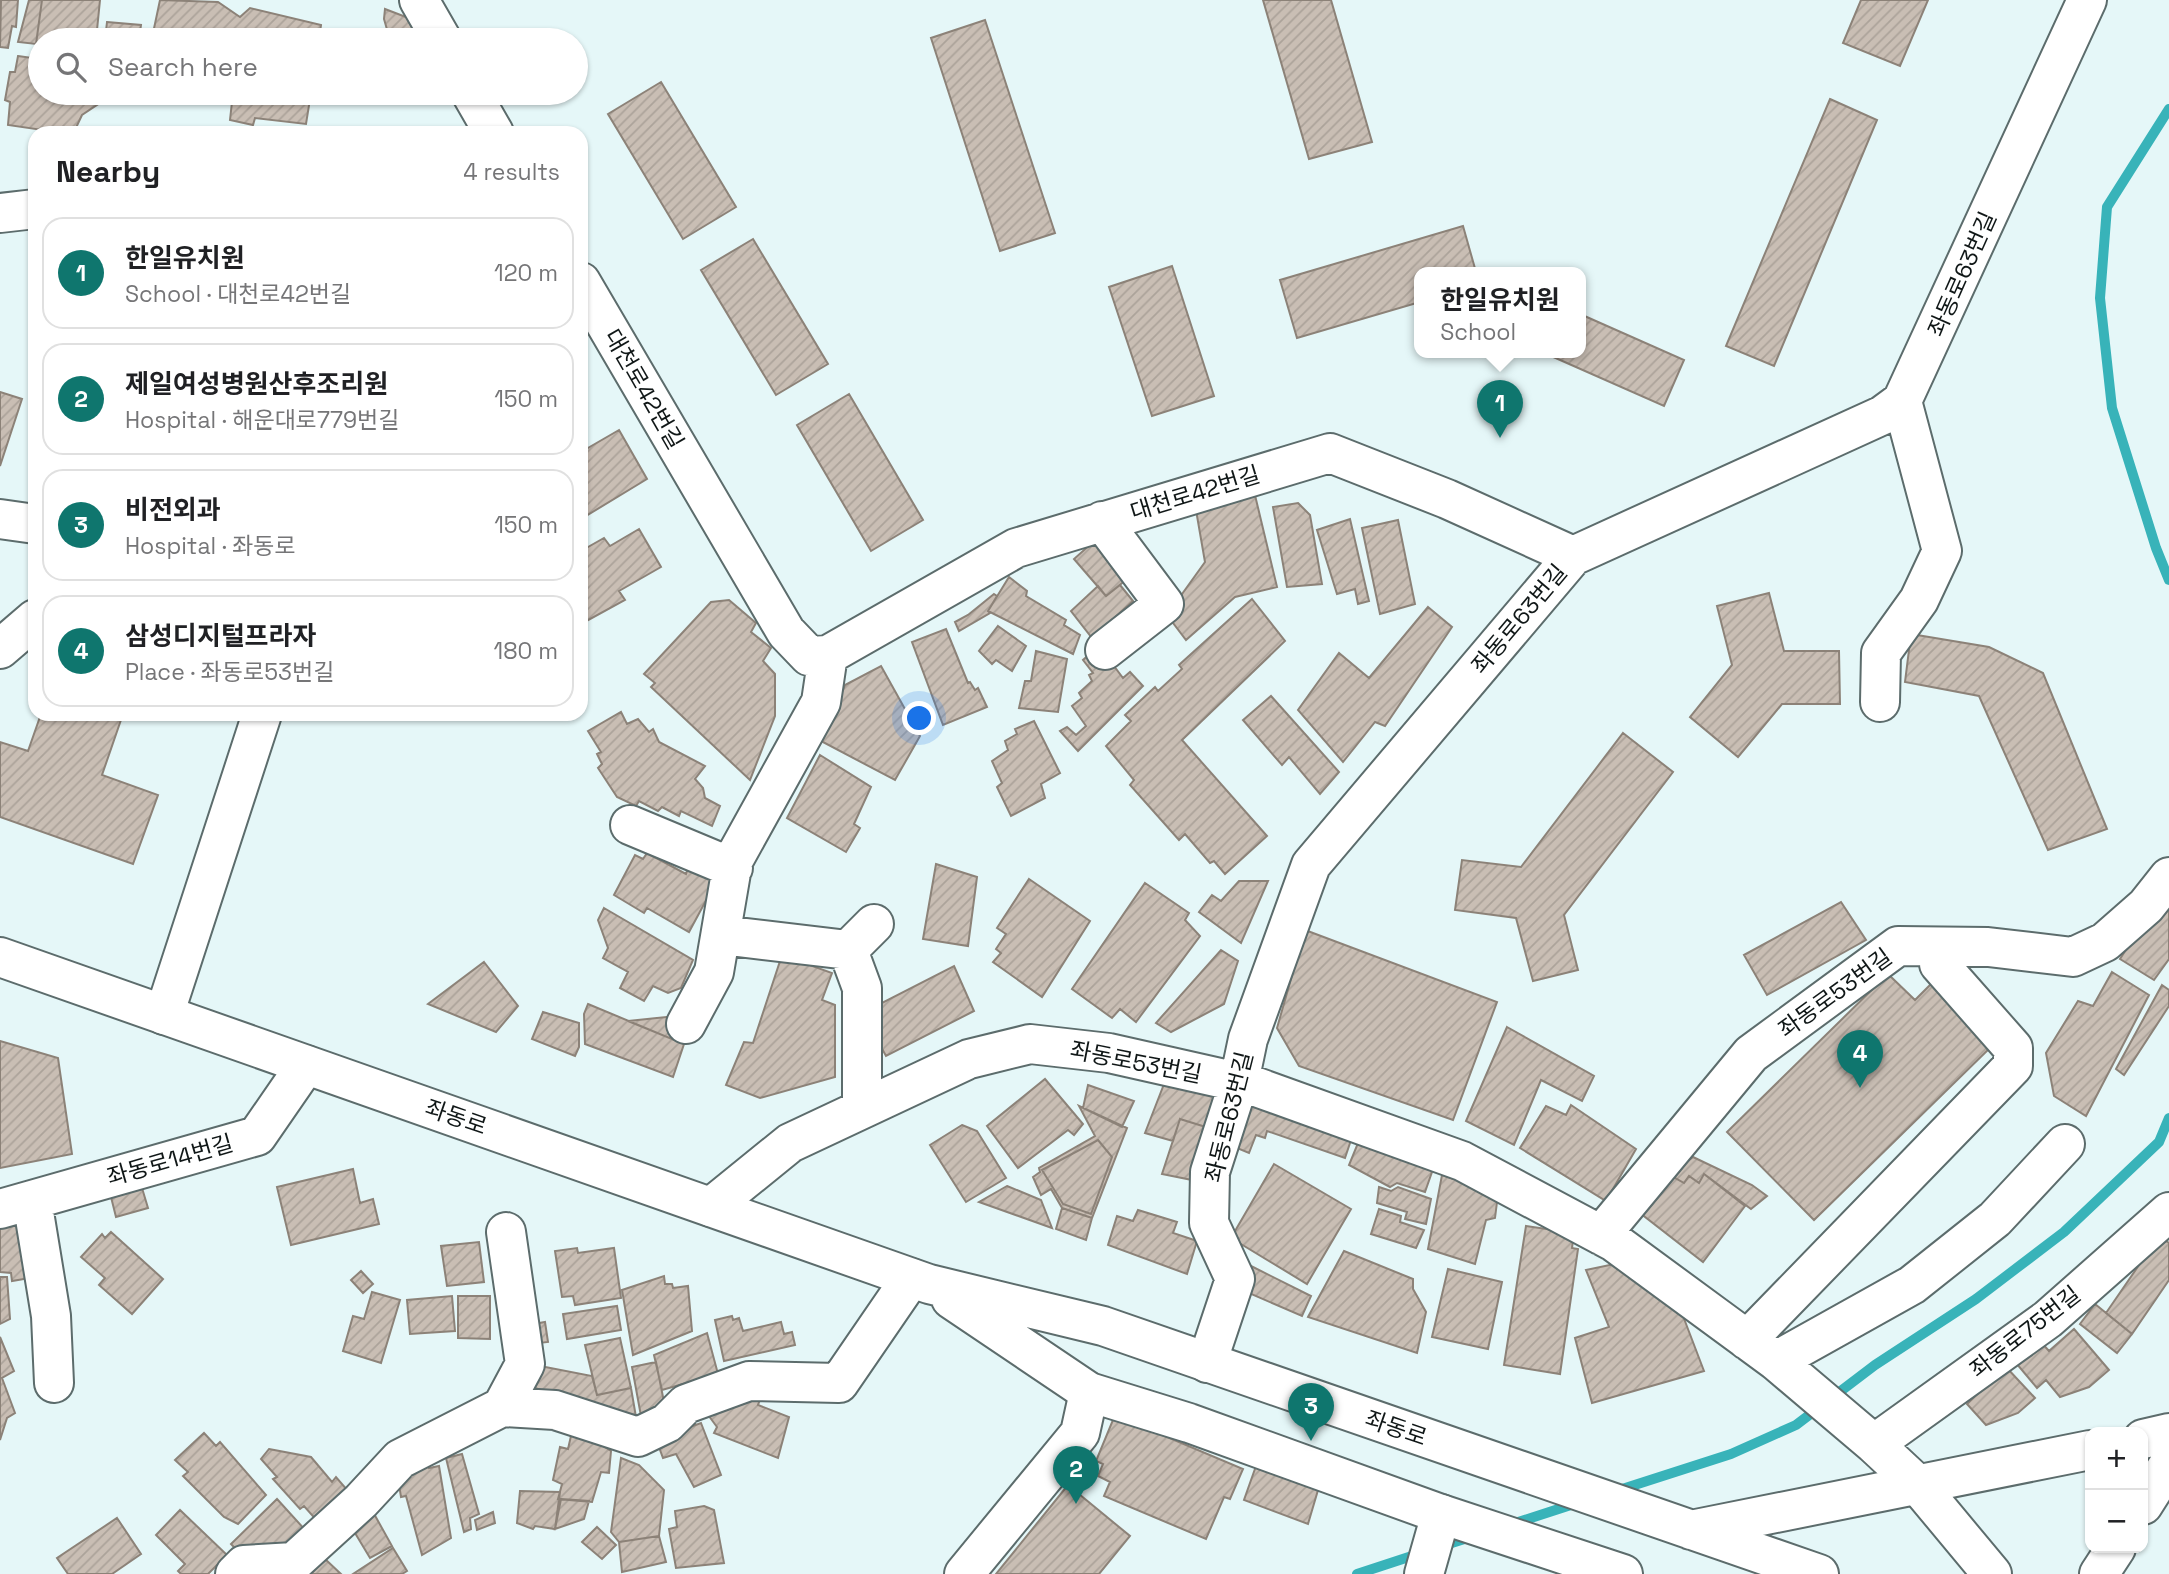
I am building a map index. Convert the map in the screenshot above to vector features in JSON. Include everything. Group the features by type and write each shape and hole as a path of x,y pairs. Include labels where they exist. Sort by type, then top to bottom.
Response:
{"street":[{"path":"419,0 435,28"},
{"name":"좌동로63번길","path":"1207,1363 1236,1279 1209,1223 1210,1172 1239,1082 1248,1040 1311,865 1573,556 1883,415 1902,401 2087,0"},
{"path":"478,105 490,126"},
{"path":"0,213 28,210"},
{"name":"대천로42번길","path":"588,294 786,632 809,656 828,655 1016,548 1330,453 1447,499 1573,556"},
{"path":"1880,702 1881,653 1919,600 1942,551 1902,401"},
{"path":"0,519 28,523"},
{"path":"1102,520 1164,604 1105,650"},
{"path":"0,649 28,625"},
{"path":"686,1024 715,972 733,861 821,702 828,655"},
{"path":"164,1015 260,721"},
{"path":"631,824 733,868"},
{"name":"좌동로53번길","path":"1601,1235 1751,1054 1898,946 1988,947 2073,957 2105,942 2146,906 2169,877"},
{"path":"848,950 874,924"},
{"path":"721,935 848,950"},
{"path":"848,950 862,988 862,1109"},
{"name":"좌동로","path":"0,957 920,1281 1104,1326 1819,1574"},
{"path":"1762,1350 2012,1066 2013,1048 1940,964"},
{"name":"좌동로53번길","path":"710,1207 790,1143 970,1059 1030,1044 1109,1053 1239,1082 1462,1161 1601,1235 1762,1350 1874,1444 1918,1485 1992,1574"},
{"name":"좌동로14번길","path":"16,1204 257,1136 306,1065"},
{"path":"1762,1350 1912,1285 1995,1219 2065,1144"},
{"path":"16,1204 51,1315 54,1382"},
{"name":"좌동로75번길","path":"1874,1444 2048,1319 2169,1212"},
{"path":"502,1407 525,1364 506,1232"},
{"path":"235,1574 244,1565 294,1562 361,1501 400,1459 502,1407 555,1410 638,1437 667,1423 686,1404 749,1381 839,1383 920,1281"},
{"name":"좌동로","path":"920,1281 1089,1392 1623,1574"},
{"path":"964,1574 1080,1433 1089,1392"},
{"path":"2148,1438 2169,1433"},
{"path":"1687,1530 2085,1451"},
{"path":"2148,1497 2169,1464"},
{"path":"1424,1574 1441,1514"},
{"path":"2099,1574 2113,1553"}],"building":[{"path":"1,0 18,0 16,27 12,26 8,48 0,47"},
{"path":"29,0 42,0 38,28 28,28 28,43 18,42"},
{"path":"42,0 100,0 97,28 38,28"},
{"path":"160,0 218,2 240,17 250,8 321,25 321,28 154,28"},
{"path":"1263,0 1331,0 1372,142 1309,159"},
{"path":"1861,0 1928,0 1900,66 1843,43"},
{"path":"385,9 419,22 415,28 387,28"},
{"path":"985,20 1055,233 1000,251 931,38"},
{"path":"107,22 141,25 141,28 106,28"},
{"path":"18,56 28,57 28,105 97,105 82,115 77,126 28,128 8,125 10,102 5,100 10,72 15,72"},
{"path":"661,82 736,207 683,239 608,114"},
{"path":"1830,99 1877,120 1774,366 1726,346"},
{"path":"232,105 309,105 306,124 255,118 253,125 230,120"},
{"path":"1463,226 1475,267 1414,267 1414,304 1297,338 1280,280"},
{"path":"753,239 828,364 776,395 701,270"},
{"path":"1172,266 1214,396 1152,416 1109,287"},
{"path":"1586,317 1684,360 1664,406 1556,358 1586,358"},
{"path":"0,392 22,399 0,466"},
{"path":"849,394 923,520 871,551 797,425"},
{"path":"619,430 647,479 588,515 588,448"},
{"path":"1254,491 1277,587 1235,597 1186,640 1167,615 1205,562 1196,510 1224,505 1224,501"},
{"path":"1298,503 1310,515 1322,584 1287,587 1273,507"},
{"path":"1350,519 1369,601 1358,604 1355,589 1337,594 1317,530"},
{"path":"1398,520 1415,604 1380,614 1362,528"},
{"path":"639,529 661,567 619,591 625,600 588,620 588,547 604,538 610,546"},
{"path":"1102,534 1132,575 1106,596 1074,559"},
{"path":"1009,577 1027,591 1026,596 1066,620 1064,625 1080,635 1073,654 988,611"},
{"path":"1120,585 1133,601 1092,638 1071,611 1098,586 1106,596"},
{"path":"1769,593 1784,651 1839,651 1840,704 1782,704 1738,757 1690,717 1732,665 1717,606"},
{"path":"994,594 997,596 988,611 990,613 959,631 955,622"},
{"path":"1252,599 1285,641 1182,740 1267,836 1225,874 1214,861 1210,863 1185,834 1179,840 1130,785 1134,780 1106,746 1131,721 1125,715 1155,687 1158,691 1182,669 1179,665"},
{"path":"729,600 756,623 751,632 771,648 763,661 775,674 775,716 750,780 651,687 655,683 644,674 711,602"},
{"path":"1428,607 1452,627 1385,726 1375,722 1343,762 1298,710 1339,653 1369,678"},
{"path":"998,626 1026,646 1012,671 996,660 992,664 979,651"},
{"path":"946,629 968,683 970,682 975,690 978,688 987,707 943,725 912,642"},
{"path":"1911,634 1989,647 2043,673 2107,829 2048,850 1979,696 1905,682"},
{"path":"1099,646 1123,678 1130,672 1143,686 1078,751 1060,731 1067,727 1076,735 1086,726 1072,706 1082,698 1079,693 1092,681 1089,675 1093,673 1083,660"},
{"path":"1036,651 1067,659 1058,712 1019,708 1025,681 1031,681"},
{"path":"881,666 920,736 895,780 821,741 845,685"},
{"path":"1271,696 1339,772 1320,794 1289,757 1282,765 1243,720"},
{"path":"621,712 627,724 638,719 649,732 653,729 659,742 705,766 695,779 703,788 705,798 720,806 712,826 681,811 679,816 662,807 658,811 639,801 636,806 617,797 598,768 602,764 597,754 601,752 588,731"},
{"path":"39,721 121,721 102,775 158,795 133,864 0,817 0,742 28,751"},
{"path":"1034,721 1060,773 1041,784 1045,798 1011,816 997,787 1002,783 992,761 1008,750 1005,741 1017,734 1015,729"},
{"path":"1623,733 1673,772 1564,915 1578,970 1533,981 1516,918 1455,910 1462,860 1521,867"},
{"path":"820,755 871,787 854,824 860,828 846,852 787,818"},
{"path":"647,853 686,874 688,868 716,882 689,932 647,908 644,913 614,895 635,855 643,859"},
{"path":"936,864 977,877 968,946 923,939"},
{"path":"1029,879 1090,921 1042,997 993,962 1001,953 996,949 1006,934 997,928"},
{"path":"1239,881 1268,881 1241,943 1199,912 1212,895 1221,901"},
{"path":"1145,883 1189,913 1185,920 1200,936 1136,1022 1120,1009 1112,1018 1072,989"},
{"path":"2169,896 2169,959 2154,980 2120,959 2152,909"},
{"path":"1841,902 1866,940 1767,995 1744,955"},
{"path":"604,908 693,960 681,988 668,993 653,986 644,1001 620,988 628,972 603,958 608,948 598,920"},
{"path":"1305,930 1497,1002 1453,1120 1299,1066 1277,1028"},
{"path":"1221,950 1238,961 1224,1004 1171,1032 1156,1023"},
{"path":"782,955 832,973 822,1000 835,1005 835,1077 760,1098 726,1085 744,1042 753,1043"},
{"path":"484,962 518,1006 496,1032 428,1004"},
{"path":"954,966 974,1011 886,1056 874,1034 870,1009"},
{"path":"2112,972 2149,995 2086,1116 2054,1096 2046,1053 2078,1001 2093,1006"},
{"path":"1888,974 1915,1000 1932,983 1993,1045 1814,1220 1727,1132"},
{"path":"2162,985 2169,990 2169,1006 2124,1075 2116,1069"},
{"path":"588,1004 684,1044 673,1077 585,1044 584,1014"},
{"path":"543,1012 579,1023 579,1047 575,1056 532,1039"},
{"path":"676,1016 686,1036 684,1044 628,1021"},
{"path":"1507,1027 1594,1076 1582,1101 1541,1080 1514,1145 1466,1121"},
{"path":"0,1041 58,1058 72,1154 0,1168"},
{"path":"1045,1079 1083,1124 1074,1135 1068,1130 1018,1168 987,1126"},
{"path":"1166,1079 1218,1096 1209,1128 1180,1119 1173,1141 1145,1133"},
{"path":"1088,1085 1134,1101 1122,1127 1083,1108"},
{"path":"1248,1099 1352,1137 1345,1158 1267,1131 1265,1138 1256,1135 1249,1153 1232,1146"},
{"path":"1571,1105 1636,1149 1606,1201 1520,1148 1546,1106 1566,1115"},
{"path":"1079,1106 1127,1128 1092,1218 1062,1208 1051,1189 1041,1195 1033,1177 1040,1172 1039,1168 1095,1136"},
{"path":"1180,1119 1209,1128 1197,1181 1162,1174"},
{"path":"962,1125 977,1131 1006,1178 966,1202 930,1145"},
{"path":"1098,1140 1112,1157 1091,1214 1063,1204 1042,1170"},
{"path":"1358,1143 1433,1169 1425,1192 1397,1183 1390,1187 1349,1165"},
{"path":"1693,1157 1752,1185 1767,1196 1751,1209 1704,1174 1699,1183 1689,1176 1684,1183 1670,1175"},
{"path":"1274,1164 1351,1209 1307,1284 1231,1238"},
{"path":"353,1169 360,1203 373,1199 379,1224 291,1245 277,1187"},
{"path":"1704,1174 1745,1206 1703,1262 1640,1213 1670,1175 1684,1183 1689,1176 1699,1183"},
{"path":"1442,1175 1498,1194 1495,1218 1486,1220 1475,1264 1428,1249"},
{"path":"1007,1186 1041,1200 1052,1228 979,1202"},
{"path":"1379,1187 1391,1191 1398,1187 1431,1199 1426,1224 1405,1219 1407,1212 1377,1203"},
{"path":"142,1188 148,1208 116,1217 111,1197"},
{"path":"1062,1208 1092,1218 1086,1240 1056,1229"},
{"path":"1379,1209 1401,1216 1400,1222 1424,1230 1416,1248 1371,1234"},
{"path":"1138,1210 1177,1222 1173,1233 1197,1241 1187,1274 1108,1245 1117,1216 1133,1221"},
{"path":"22,1222 30,1278 12,1281 11,1273 0,1272 0,1228"},
{"path":"1526,1226 1574,1233 1572,1248 1578,1249 1560,1374 1504,1365"},
{"path":"111,1232 163,1279 132,1314 99,1285 105,1278 81,1257 102,1234 105,1238"},
{"path":"2159,1236 2169,1243 2169,1280 2132,1334 2106,1313"},
{"path":"479,1242 484,1282 447,1286 441,1246"},
{"path":"577,1248 578,1253 614,1248 621,1298 575,1305 573,1296 562,1297 555,1251"},
{"path":"1344,1251 1413,1279 1413,1289 1426,1312 1417,1353 1308,1317"},
{"path":"1619,1263 1683,1316 1704,1371 1592,1403 1575,1338 1609,1327 1586,1270"},
{"path":"1251,1266 1311,1296 1302,1316 1242,1290"},
{"path":"1448,1269 1502,1282 1488,1349 1432,1337"},
{"path":"361,1271 373,1284 363,1293 351,1280"},
{"path":"664,1276 665,1284 672,1284 673,1288 688,1286 692,1331 633,1355 622,1290"},
{"path":"0,1277 7,1277 10,1319 0,1324"},
{"path":"372,1292 400,1300 381,1363 343,1351 353,1316 364,1319"},
{"path":"452,1296 455,1331 410,1334 407,1300"},
{"path":"458,1296 490,1296 490,1339 458,1338"},
{"path":"2095,1304 2132,1334 2117,1353 2080,1324"},
{"path":"617,1306 621,1330 567,1339 563,1314"},
{"path":"732,1316 733,1320 739,1318 743,1331 781,1322 784,1334 792,1332 795,1345 724,1361 715,1320"},
{"path":"545,1322 548,1342 531,1344 528,1325"},
{"path":"2074,1329 2109,1370 2089,1387 2060,1397 2046,1380 2037,1388 2011,1357 2040,1341 2049,1351"},
{"path":"707,1333 718,1374 662,1390 654,1355"},
{"path":"0,1337 14,1371 2,1378 15,1413 7,1418 0,1440"},
{"path":"620,1338 631,1388 597,1395 585,1345"},
{"path":"656,1362 666,1412 641,1416 632,1367"},
{"path":"535,1365 592,1376 597,1395 631,1388 636,1417 616,1421 528,1385"},
{"path":"2006,1367 2035,1398 2018,1413 1986,1425 1967,1404"},
{"path":"764,1389 758,1405 789,1417 778,1458 714,1433 717,1427 703,1408"},
{"path":"1115,1415 1243,1469 1230,1499 1224,1497 1206,1539 1104,1496 1110,1482 1098,1476 1103,1464 1096,1461"},
{"path":"701,1423 721,1475 694,1487 676,1454 663,1458 656,1439"},
{"path":"573,1427 611,1451 609,1473 601,1472 592,1502 558,1499 562,1484 553,1480 560,1447 568,1449"},
{"path":"204,1433 216,1446 220,1442 266,1495 238,1524 224,1517 183,1476 188,1472 175,1460"},
{"path":"269,1449 311,1457 332,1482 336,1477 348,1491 319,1523 304,1506 300,1509 273,1479 277,1477 261,1459"},
{"path":"462,1454 479,1514 470,1518 471,1529 464,1532 446,1458"},
{"path":"621,1458 639,1465 664,1490 659,1536 619,1542 611,1532"},
{"path":"427,1461 429,1468 439,1466 451,1538 422,1555 406,1496 401,1497 397,1472"},
{"path":"1256,1466 1318,1490 1308,1524 1244,1500"},
{"path":"1068,1485 1130,1536 1099,1574 996,1574"},
{"path":"520,1491 560,1492 555,1529 535,1526 533,1529 517,1523"},
{"path":"277,1499 307,1532 279,1550 244,1558 231,1544"},
{"path":"561,1499 589,1501 584,1519 555,1529"},
{"path":"704,1506 714,1510 724,1563 676,1568 669,1529 677,1527 675,1511"},
{"path":"180,1510 227,1555 208,1574 181,1574 178,1571 185,1564 156,1535"},
{"path":"373,1512 392,1546 370,1558 352,1528"},
{"path":"493,1512 495,1523 477,1530 475,1520"},
{"path":"117,1518 141,1554 112,1574 68,1574 57,1558"},
{"path":"597,1527 616,1545 602,1559 582,1542"},
{"path":"659,1536 666,1562 622,1572 619,1542"},
{"path":"393,1548 407,1571 402,1574 353,1574"},
{"path":"324,1558 341,1574 311,1574"}],"waterway":[{"path":"2169,109 2107,207 2100,298 2112,408 2156,548 2169,580"},
{"path":"1616,1491 1731,1454 1796,1425 1875,1365 1976,1299 2064,1232 2159,1142 2169,1118"},
{"path":"1509,1525 1577,1503"},
{"path":"1439,1547 1474,1536"},
{"path":"1357,1574 1421,1553"}],"place":[{"name":"한일유치원","path":"1500,438"},
{"name":"삼성디지털프라자","path":"1860,1088"},
{"name":"비전외과","path":"1311,1441"},
{"name":"제일여성병원산후조리원","path":"1076,1504"}]}
